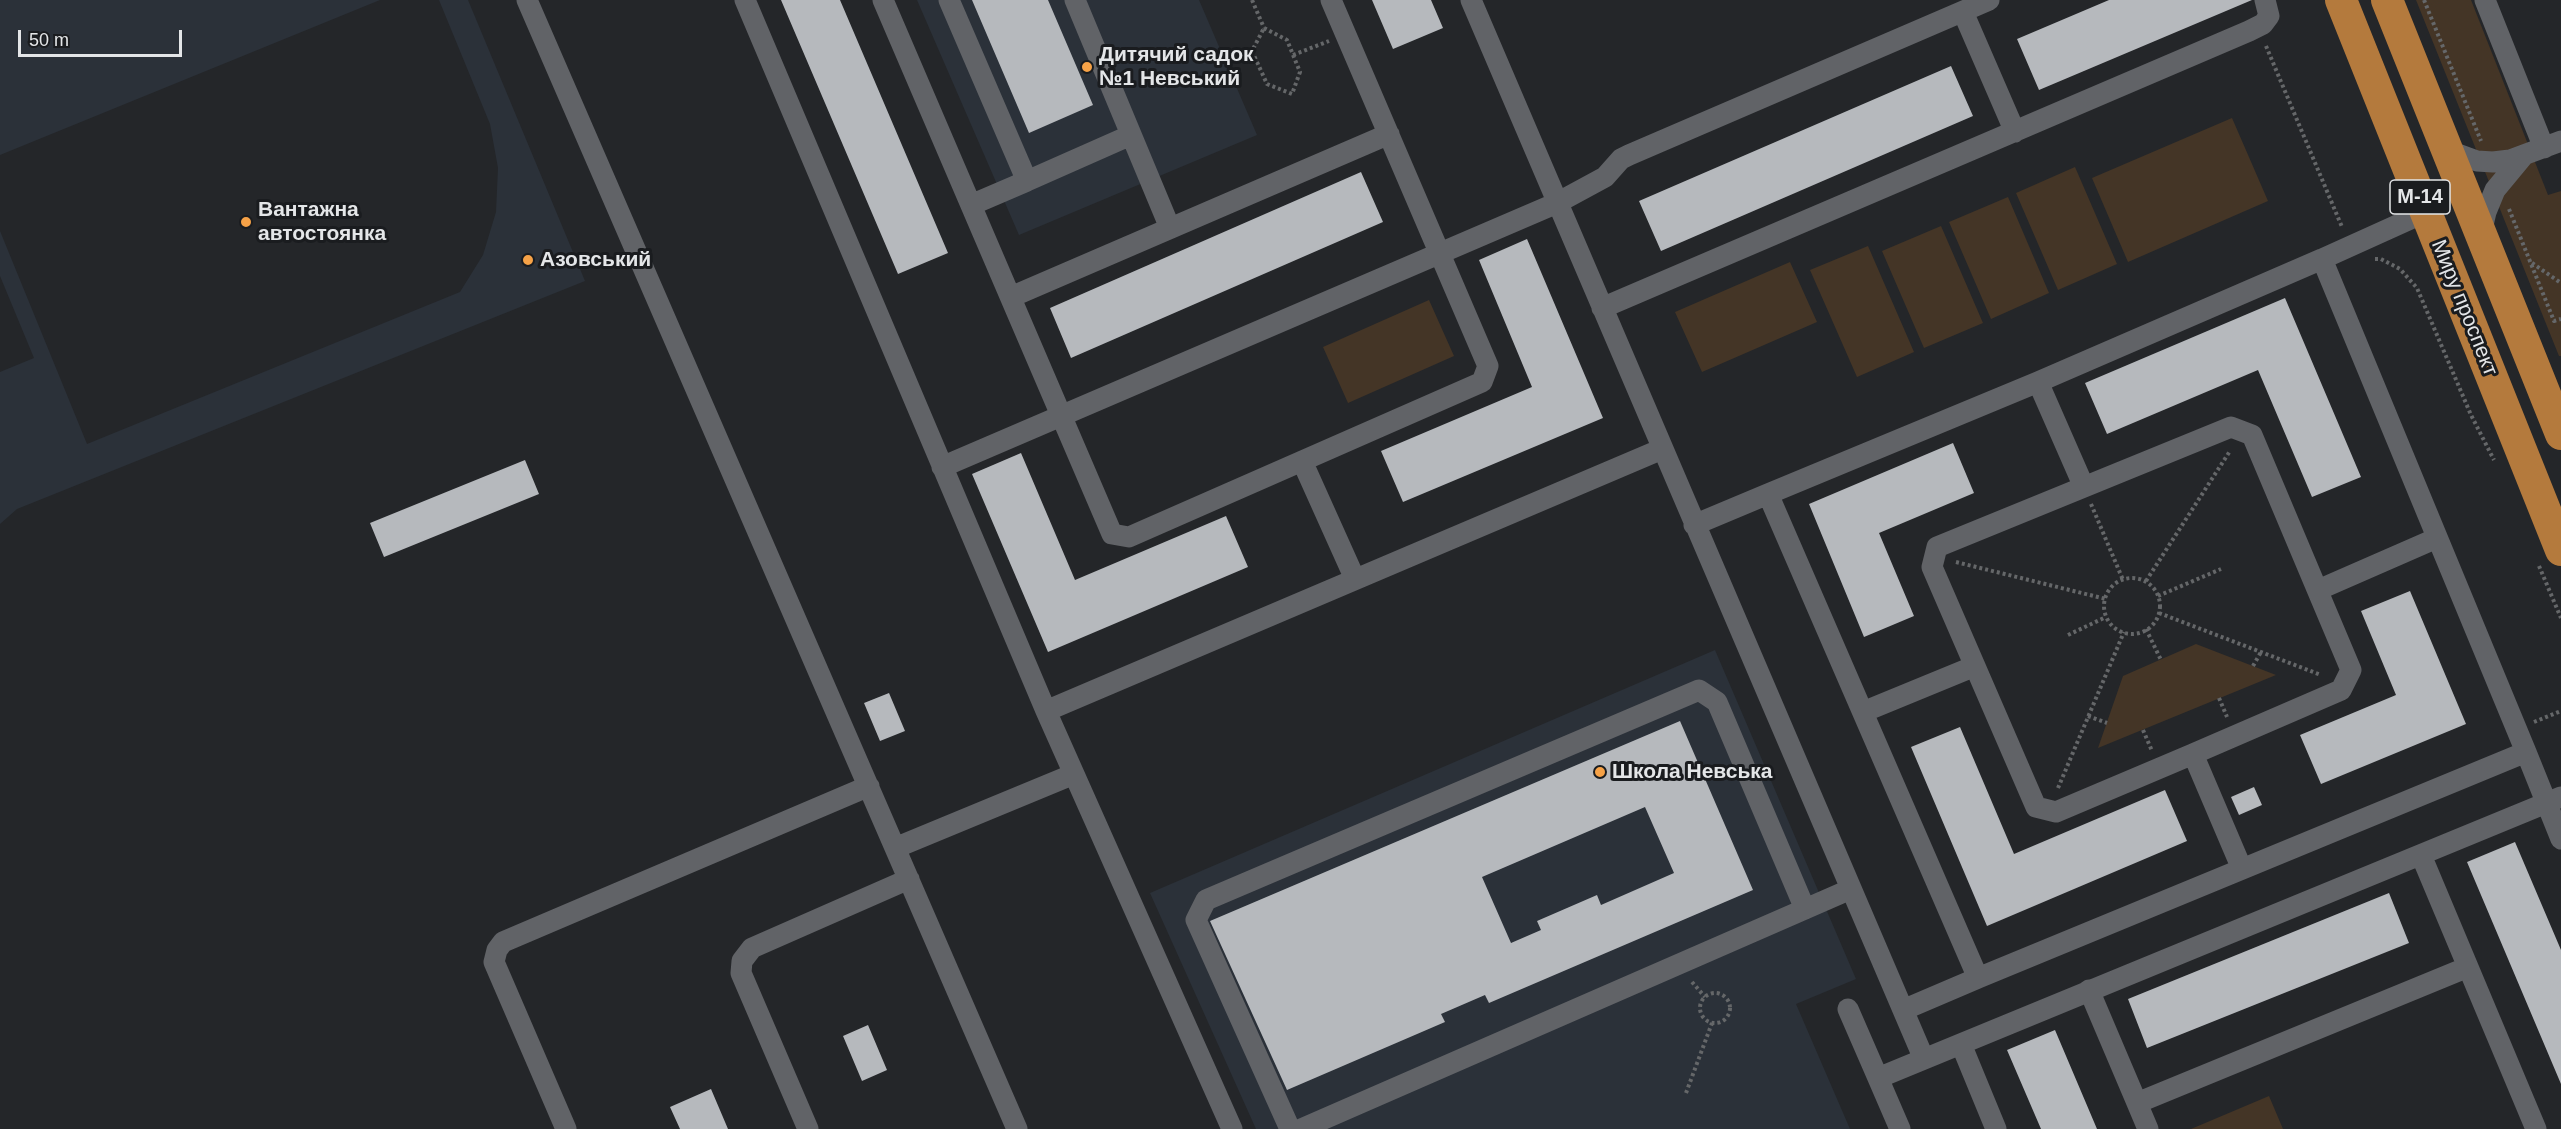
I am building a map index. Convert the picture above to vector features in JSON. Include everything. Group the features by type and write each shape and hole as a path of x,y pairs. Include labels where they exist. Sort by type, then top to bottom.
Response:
{"highway":[{"name":"Миру проспект","path":"2341,0 2499,395 2548,553"},
{"name":"Миру проспект","path":"2388,0 2481,234 2551,380 2561,434"},
{"path":"2499,395 2551,380"}],"lane":[{"path":"527,0 1017,1129"},
{"path":"745,0 1046,711 1232,1129"},
{"path":"883,0 1112,534 1129,537 1482,382 1488,366 1331,0"},
{"path":"949,0 1027,181"},
{"path":"1075,0 1170,228"},
{"path":"1471,0 1924,1059"},
{"path":"942,467 1557,203 1605,177 1621,159 1629,155 1989,0"},
{"path":"1602,308 2258,27 2269,16 2265,0"},
{"path":"2485,0 2543,148"},
{"path":"1963,12 2015,132"},
{"path":"1011,297 1389,134"},
{"path":"971,205 1131,135"},
{"path":"2447,150 2462,157 2490,162 2543,148"},
{"path":"2481,234 2486,212 2495,190 2543,148"},
{"path":"1694,525 2038,382 2426,212"},
{"path":"2322,259 2516,730 2554,800 2561,839"},
{"path":"2038,382 2084,487"},
{"path":"2231,428 2252,435 2351,670 2342,690 2056,812 2036,807 1932,567 1937,547 2084,487 2231,428"},
{"path":"1046,711 1662,449"},
{"path":"1302,462 1355,579"},
{"path":"1768,494 1978,978"},
{"path":"2318,590 2437,538"},
{"path":"1863,712 1975,666"},
{"path":"1290,1129 1196,920 1206,900 1699,690 1717,702 1805,909"},
{"path":"1903,1010 2526,752"},
{"path":"2193,754 2242,869"},
{"path":"896,848 1074,774"},
{"path":"566,1129 494,962 497,950 503,942 869,786"},
{"path":"1878,1078 2554,800"},
{"path":"2421,855 2536,1129"},
{"path":"808,1129 741,973 742,961 752,948 909,879"},
{"path":"1301,1129 1851,889"},
{"path":"2138,1103 2468,967"},
{"path":"2089,990 2148,1129"},
{"path":"1848,1009 1900,1129"},
{"path":"1960,1044 1996,1129"}],"path":[{"path":"1252,0 1264,28 1287,40 1300,72 1292,94 1266,84 1252,51 1264,28"},
{"path":"2258,27 2358,264 2381,259 2400,269 2418,288 2471,415 2496,462"},
{"path":"1293,56 1346,35"},
{"path":"2530,262 2561,283"},
{"path":"2554,321 2561,319"},
{"path":"2146,581 2243,432"},
{"path":"2084,487 2123,580"},
{"path":"2548,553 2561,618"},
{"path":"1935,557 2106,599"},
{"path":"2158,596 2221,569"},
{"path":"2137,578 2146,581 2158,596 2159,613 2146,629 2133,633 2124,632 2116,628 2106,616 2106,599 2111,587 2123,580 2137,578"},
{"path":"2159,613 2345,683"},
{"path":"2068,635 2106,616"},
{"path":"2146,629 2161,660"},
{"path":"2048,810 2124,632"},
{"path":"2253,666 2261,652"},
{"path":"2516,730 2561,711"},
{"path":"2088,716 2107,723"},
{"path":"1717,993 1728,1002 1729,1011 1724,1020 1712,1023 1702,1016 1700,1007 1704,998 1717,993"},
{"path":"1686,1093 1712,1023"}],"shaded area":[{"path":"0,0 380,0 0,155"},
{"name":"Азовський","path":"439,0 468,0 585,281 17,509 0,524 0,372 34,358 0,276 0,231 87,444 460,292 483,255 496,212 498,168 490,124"},
{"name":"Дитячий садок №1 Невський","path":"917,0 1199,0 1257,135 1019,235"},
{"path":"2416,0 2471,0 2548,195 2561,191 2561,356 2559,356"},
{"path":"2232,118 2268,201 2128,262 2092,178"},
{"path":"2075,167 2117,264 2058,290 2016,193"},
{"path":"2008,197 2049,293 1991,319 1949,222"},
{"path":"1941,226 1983,323 1924,348 1882,251"},
{"path":"1868,246 1914,352 1857,377 1810,270"},
{"path":"1790,262 1817,322 1702,372 1675,312"},
{"path":"1429,300 1454,356 1348,403 1323,347"},
{"path":"2196,644 2276,675 2098,748 2123,676"},
{"name":"Школа Невська","path":"1715,650 1856,979 1796,1004 1850,1129 1256,1129 1150,893"},
{"path":"2269,1096 2283,1129 2191,1129"}],"building":[{"path":"781,0 840,0 948,253 898,274"},
{"path":"972,0 1048,0 1093,105 1029,133"},
{"path":"1372,0 1431,0 1443,28 1393,49"},
{"path":"2109,0 2252,0 2039,90 2017,39"},
{"path":"1951,66 1973,116 1661,251 1639,201"},
{"path":"1361,172 1383,222 1071,358 1050,308"},
{"path":"1527,239 1603,418 1403,502 1381,451 1532,387 1479,260"},
{"path":"2285,298 2361,477 2312,497 2258,370 2107,434 2085,383"},
{"path":"1953,443 1974,493 1879,533 1914,616 1864,637 1809,504"},
{"path":"1021,453 1075,580 1226,516 1248,567 1048,652 972,474"},
{"path":"525,460 539,494 384,557 370,523"},
{"path":"2410,591 2466,724 2321,784 2300,735 2396,695 2361,611"},
{"path":"889,693 905,731 880,741 864,703"},
{"path":"1680,721 1753,890 1489,1003 1485,995 1441,1014 1445,1022 1287,1090 1210,921","holes":["1645,807 1674,873 1601,905 1597,895 1537,921 1541,930 1511,943 1482,877"]},
{"path":"1960,727 2014,854 2165,790 2187,841 1987,926 1911,747"},
{"path":"2254,787 2262,805 2239,815 2231,797"},
{"path":"2515,842 2561,950 2561,1084 2467,862"},
{"path":"2389,893 2409,943 2147,1048 2128,999"},
{"path":"868,1025 887,1070 862,1081 843,1036"},
{"path":"2055,1030 2097,1129 2041,1129 2007,1050"},
{"path":"711,1089 728,1129 680,1129 670,1107"}],"place":[{"name":"Дитячий садок №1 Невський","path":"1087,67"},
{"name":"Вантажна автостоянка","path":"246,222"},
{"name":"Азовський","path":"528,260"},
{"name":"Школа Невська","path":"1600,772"}]}
